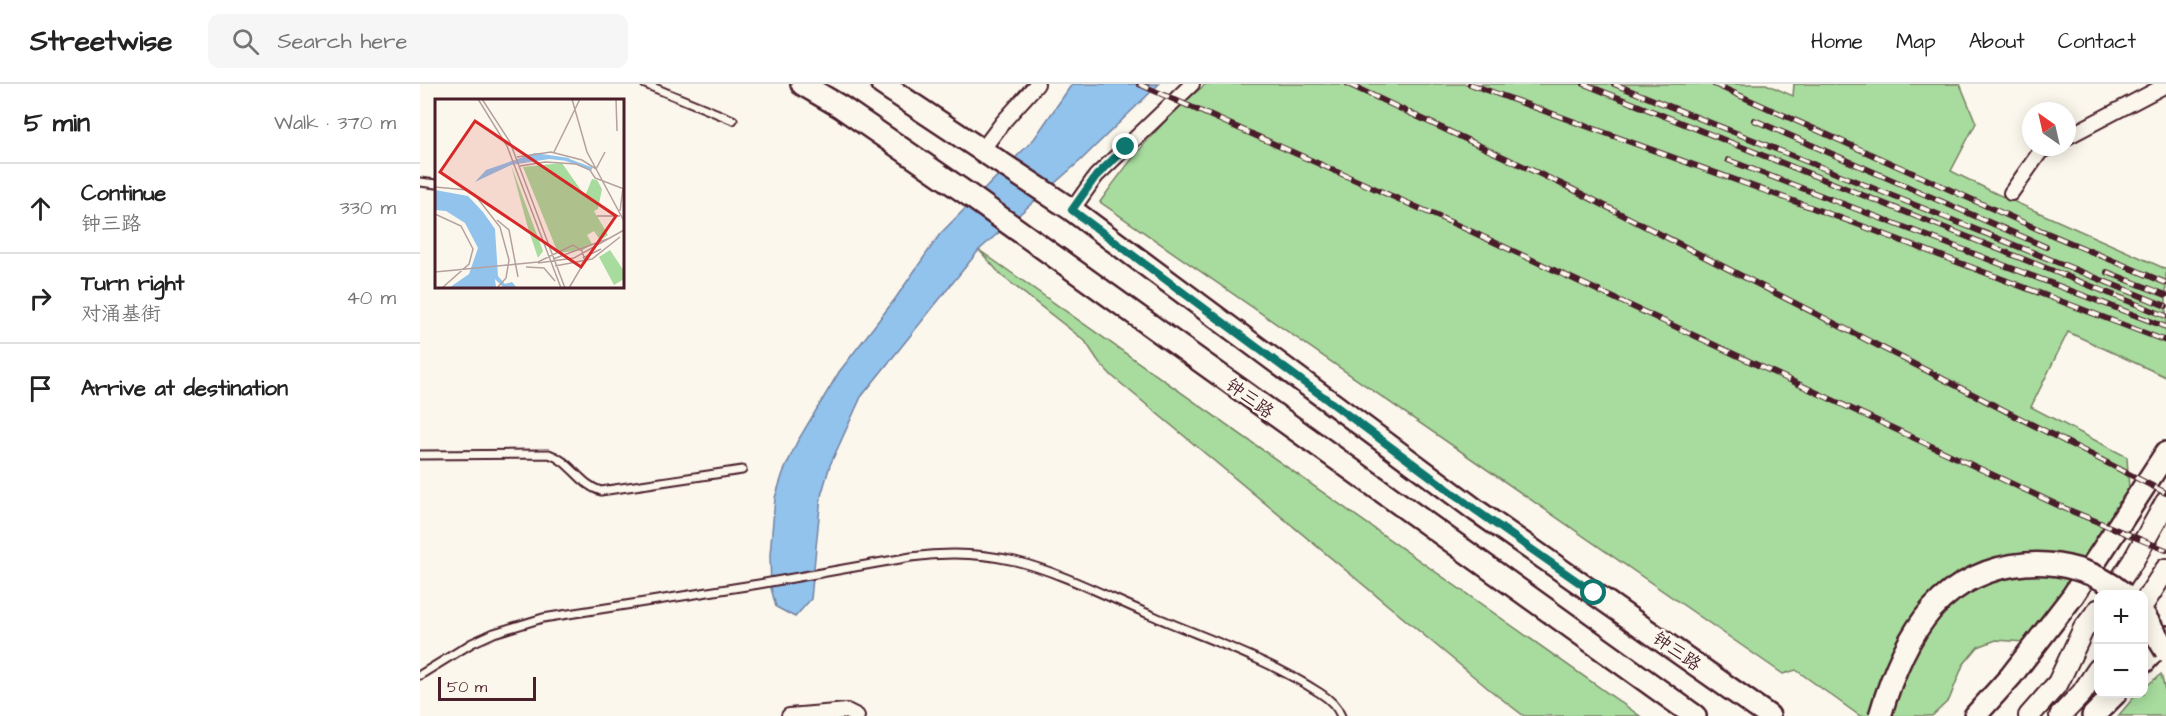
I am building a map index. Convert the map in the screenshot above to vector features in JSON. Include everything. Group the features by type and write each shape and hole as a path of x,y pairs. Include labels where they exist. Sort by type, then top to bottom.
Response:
{"main road":[{"name":"钟三路","path":"802,84 841,107 969,195 1695,716"},
{"name":"钟三路","path":"882,84 1072,210 1477,511 1769,716"},
{"path":"1975,716 2011,676 2072,597 2166,453"},
{"path":"1880,716 1902,655 1919,628 1943,598 1958,586 1975,577 2003,568 2031,563 2055,563 2100,578 2118,590"},
{"path":"2148,622 2166,651"},
{"path":"2148,657 2166,637"},
{"path":"2093,716 2110,698"}],"street":[{"path":"982,150 1002,122 1037,84"},
{"path":"1072,210 1096,176 1192,84"},
{"path":"2076,133 2166,85"},
{"path":"2011,193 2037,156"},
{"path":"2114,590 2166,502"},
{"path":"2148,597 2166,569"},
{"path":"2029,716 2058,683 2083,630 2094,615"},
{"path":"2060,716 2082,693 2094,675"},
{"path":"789,716 847,711 857,716"}],"lane":[{"path":"645,84 733,120"},
{"path":"420,182 435,184"},
{"path":"420,455 549,454 562,460 590,486 601,492 742,470"},
{"path":"420,675 472,643 494,633 543,618 933,554 992,556 1018,562 1076,584 1271,666 1321,693 1336,706 1341,716"}],"green space":[{"path":"1206,84 1766,84 1793,96 1794,84 1960,84 1976,123 1951,171 1997,194 2166,269 2166,377 2068,332 2031,407 2127,457 2129,490 2085,560 2025,642 1996,640 1978,647 1963,665 1949,700 1932,716 1860,716 1796,670 1783,674 1100,202 1148,139"},
{"path":"979,250 1640,716 1524,716 1112,376 1085,341 1002,276"},
{"path":"2161,674 2166,694 2166,716 2118,716 2133,698 2148,698 2148,685"}],"water":[{"path":"1072,84 1159,84 1080,161 979,250 861,397 830,465 821,496 811,599 795,617 776,607 771,588 770,555 775,498 797,442 839,372 895,299 940,234 1034,139"}],"railway":[{"path":"1139,84 1466,229 2064,508 2166,550"},
{"path":"1348,84 1572,189 2166,493"},
{"path":"1470,84 1857,224 2166,341"},
{"path":"1584,84 2166,316"},
{"path":"1614,84 2166,306"},
{"path":"1714,84 2040,230 2166,283"},
{"path":"1754,120 2046,247"},
{"path":"1728,160 2166,327"},
{"path":"2107,272 2166,295"}],"route":[{"path":"1126,147 1096,176 1072,210 1477,511 1594,593"}]}
